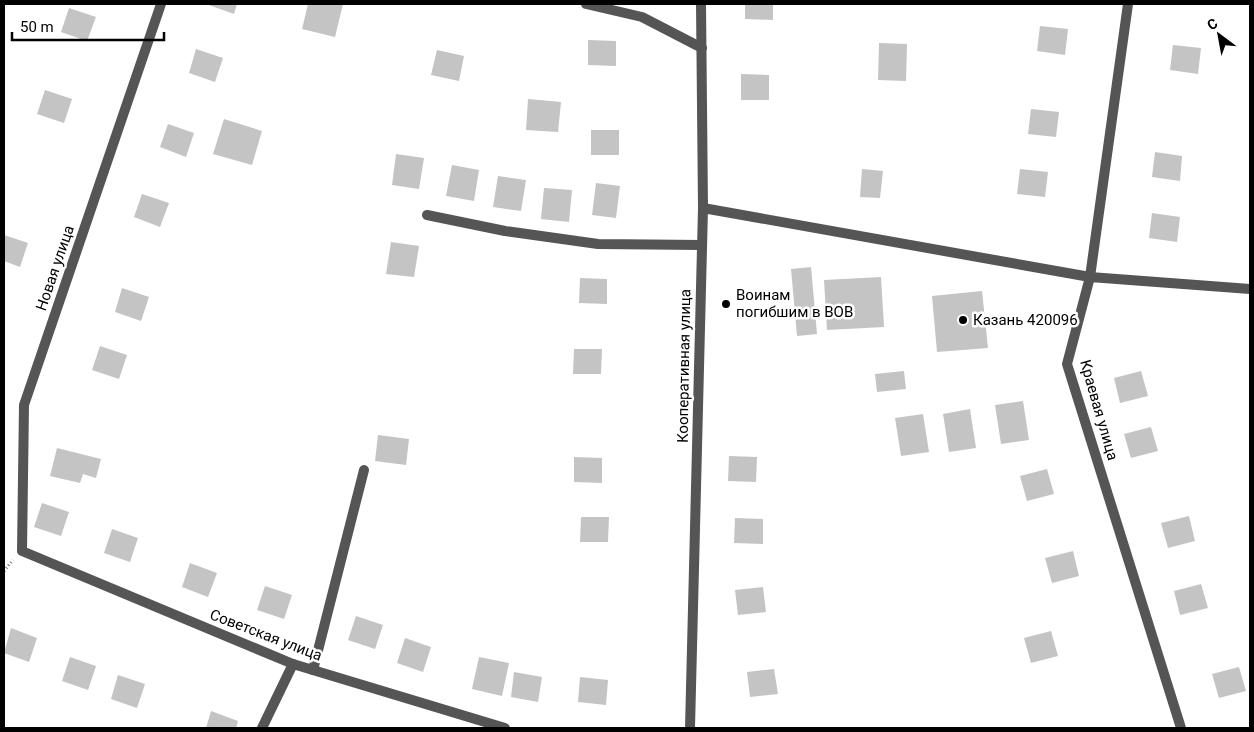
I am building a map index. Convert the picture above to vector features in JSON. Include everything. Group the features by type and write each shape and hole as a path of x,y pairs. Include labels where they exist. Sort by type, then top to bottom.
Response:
{"street":[{"name":"Новая улица","path":"22,550 24,405 161,4"},
{"path":"586,4 642,16 702,48"},
{"name":"Кооперативная улица","path":"690,728 703,208 701,4"},
{"name":"Краевая улица","path":"1128,4 1090,277 1067,364 1181,728"},
{"path":"703,208 1090,277 1250,290"},
{"path":"427,215 505,231 598,244 702,245"},
{"path":"313,670 364,470"},
{"name":"Советская улица","path":"22,550 293,664 505,728"},
{"path":"262,728 293,664"}],"building":[{"path":"206,4 237,4 234,14"},
{"path":"308,4 343,4 335,37 302,29"},
{"path":"745,4 773,4 773,20 745,19"},
{"path":"69,8 96,17 87,41 61,32"},
{"path":"1040,26 1068,29 1065,55 1037,51"},
{"path":"588,40 616,41 616,66 588,65"},
{"path":"879,43 907,44 906,81 878,80"},
{"path":"1173,45 1201,48 1198,74 1170,70"},
{"path":"196,49 223,58 215,82 189,73"},
{"path":"437,50 464,56 459,81 431,75"},
{"path":"741,74 769,75 769,100 741,100"},
{"path":"45,90 72,99 64,123 37,114"},
{"path":"528,99 561,102 558,132 526,130"},
{"path":"1031,109 1059,112 1056,137 1028,134"},
{"path":"224,119 262,131 252,165 213,154"},
{"path":"168,124 194,133 186,157 160,147"},
{"path":"591,130 619,130 619,155 591,155"},
{"path":"1155,152 1182,156 1180,181 1152,177"},
{"path":"396,154 424,158 419,189 392,185"},
{"path":"452,165 479,170 474,201 446,196"},
{"path":"862,169 883,171 880,198 860,197"},
{"path":"1020,169 1048,172 1045,197 1017,194"},
{"path":"498,176 526,180 521,211 493,207"},
{"path":"596,183 620,186 616,218 592,215"},
{"path":"544,188 572,190 569,222 541,219"},
{"path":"142,194 169,203 160,227 134,217"},
{"path":"1152,213 1180,217 1177,242 1149,238"},
{"path":"4,235 28,243 20,267 4,261"},
{"path":"391,242 419,246 414,277 386,274"},
{"path":"811,267 817,334 797,336 791,269"},
{"path":"881,277 884,327 827,330 824,280"},
{"path":"580,278 607,279 607,304 579,303"},
{"path":"122,288 149,297 141,321 115,312"},
{"path":"982,291 988,348 937,352 932,296"},
{"path":"100,346 127,355 119,379 92,370"},
{"path":"574,349 602,349 601,374 573,374"},
{"path":"904,371 906,389 877,392 875,374"},
{"path":"1141,371 1148,396 1120,403 1114,378"},
{"path":"1023,401 1029,440 1001,444 995,405"},
{"path":"970,409 976,448 949,452 943,414"},
{"path":"923,414 929,452 901,456 895,418"},
{"path":"1151,427 1158,451 1131,458 1124,434"},
{"path":"378,435 409,439 406,465 375,461"},
{"path":"57,448 101,459 96,478 83,474 80,483 50,476"},
{"path":"729,456 757,457 756,482 728,481"},
{"path":"574,457 602,458 602,483 574,482"},
{"path":"1047,469 1054,494 1027,501 1020,476"},
{"path":"42,503 69,512 61,536 34,527"},
{"path":"1189,516 1195,541 1168,548 1161,523"},
{"path":"581,517 609,517 608,542 580,542"},
{"path":"735,518 763,519 763,544 734,543"},
{"path":"112,529 138,538 130,562 104,553"},
{"path":"1073,551 1079,576 1052,583 1045,558"},
{"path":"190,563 217,573 208,597 182,587"},
{"path":"1201,584 1208,608 1180,615 1174,591"},
{"path":"265,586 292,595 284,619 257,610"},
{"path":"763,587 766,612 738,615 735,590"},
{"path":"356,616 383,625 375,649 348,640"},
{"path":"11,628 37,638 29,662 4,653"},
{"path":"1051,631 1058,656 1031,663 1024,638"},
{"path":"405,638 431,647 423,672 397,663"},
{"path":"70,657 96,666 88,690 62,681"},
{"path":"479,657 509,663 502,696 472,689"},
{"path":"1239,667 1246,691 1219,698 1212,674"},
{"path":"774,669 778,694 750,697 747,672"},
{"path":"514,672 542,677 538,702 511,697"},
{"path":"118,675 145,684 137,708 111,699"},
{"path":"580,677 608,680 606,705 578,702"},
{"path":"211,711 238,721 236,728 206,728"}],"place":[{"name":"Воинам погибшим в ВОВ","path":"726,304"},
{"name":"Казань 420096","path":"963,320"}]}
